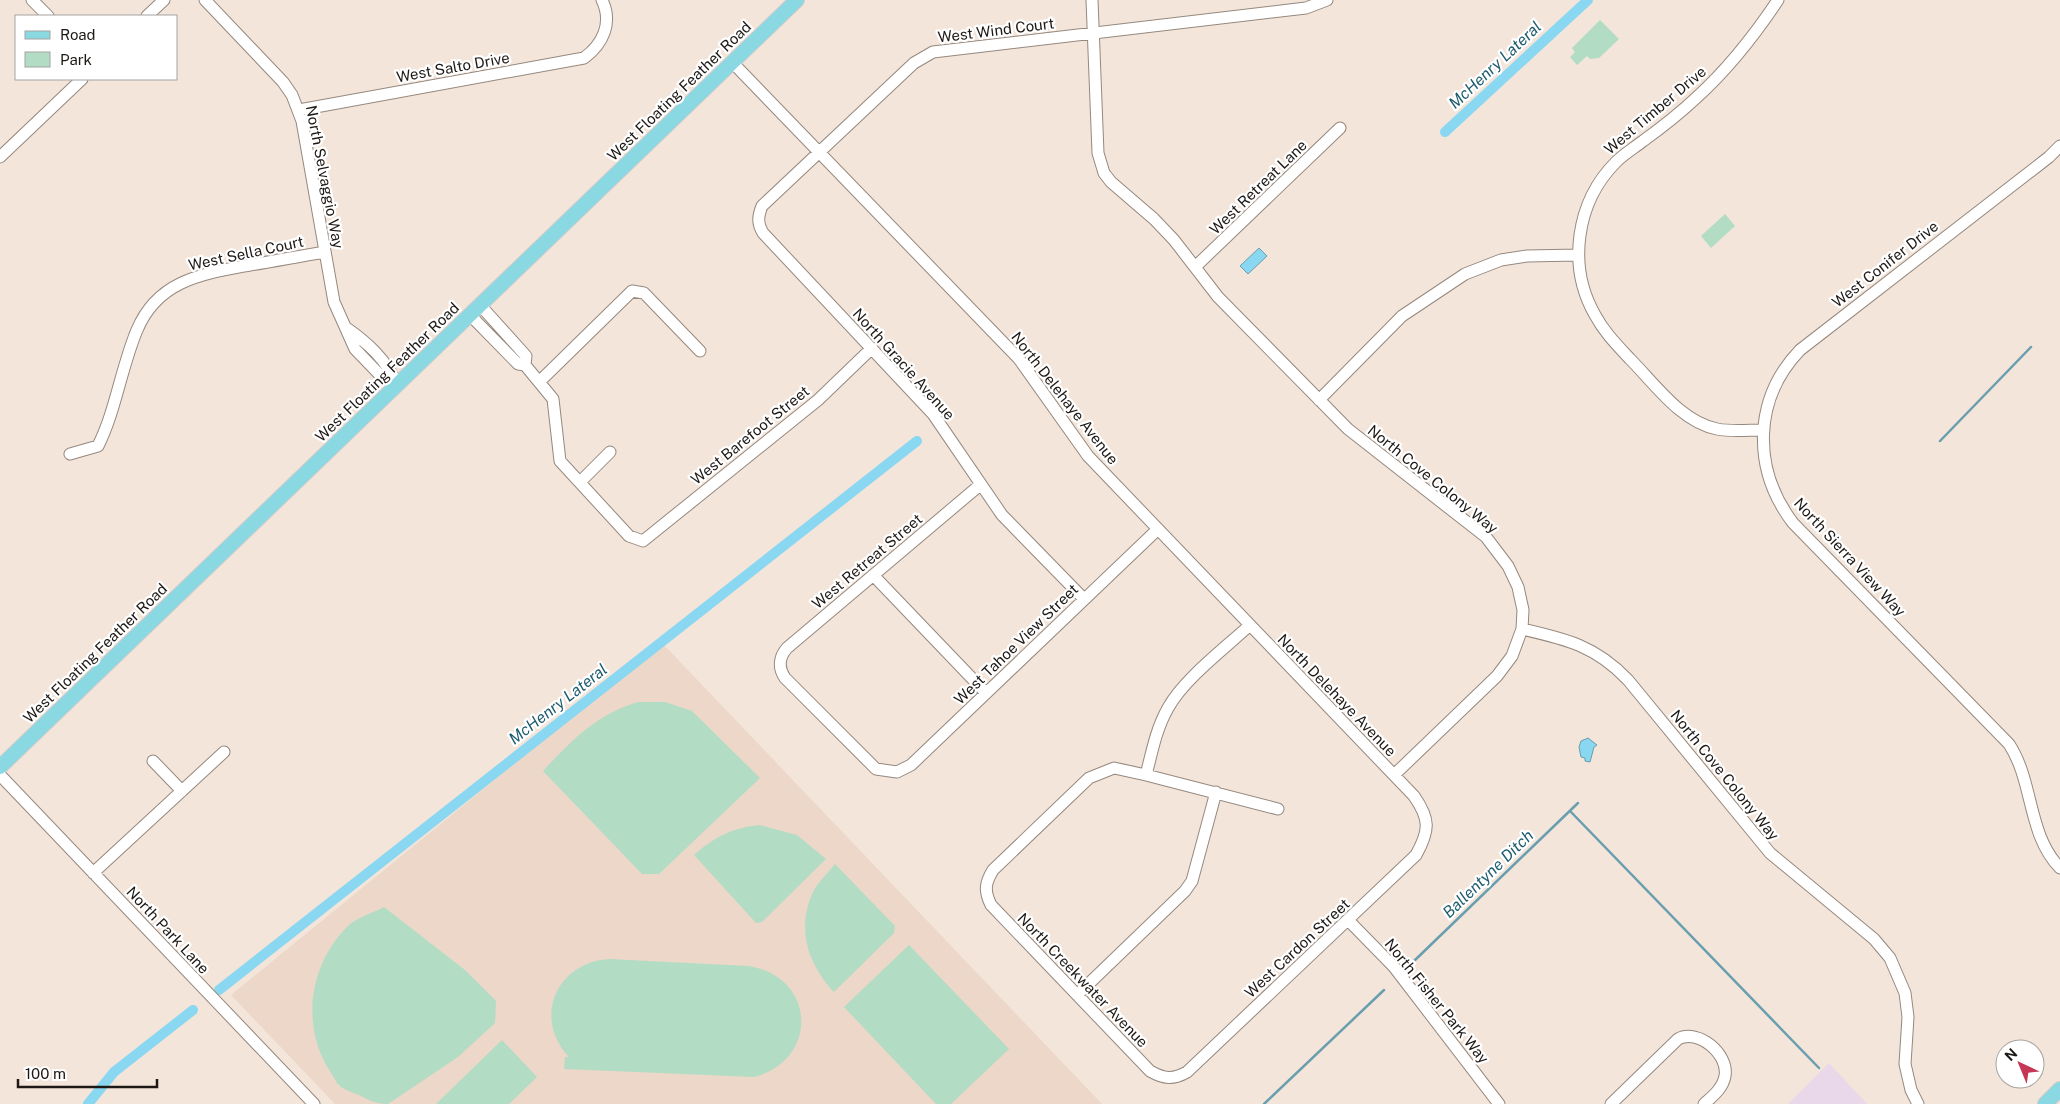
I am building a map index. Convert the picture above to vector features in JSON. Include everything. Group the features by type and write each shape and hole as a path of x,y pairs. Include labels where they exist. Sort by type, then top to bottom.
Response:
{"main road":[{"name":"West Floating Feather Road","path":"0,767 797,0"},
{"path":"2045,1104 2060,1089"}],"street":[{"path":"32,0 47,15"},
{"path":"148,15 164,0"},
{"name":"North Selvaggio Way","path":"205,0 283,82 299,110 334,302 340,319 348,330 355,349 380,376 397,384"},
{"name":"West Salto Drive","path":"299,110 584,58 595,50 603,38 607,21 602,0"},
{"name":"North Cove Colony Way","path":"1092,0 1100,163 1111,182 1154,219 1218,297 1356,436 1486,537 1508,566 1518,587 1523,610 1522,629 1578,644 1600,655 1614,666 1770,853 1883,948 1897,970 1905,993 1908,1017 1904,1064 1911,1090 1918,1104"},
{"name":"West Wind Court","path":"758,220 762,206 923,56 933,52 1306,8 1327,0"},
{"name":"West Timber Drive","path":"1578,255 1580,231 1586,209 1596,188 1608,170 1624,154 1669,122 1716,78 1741,50 1778,0"},
{"name":"North Delehaye Avenue","path":"732,62 1019,359 1088,456 1394,775 1424,810 1427,824"},
{"path":"0,157 81,80"},
{"name":"West Retreat Lane","path":"1195,267 1340,128"},
{"name":"West Conifer Drive","path":"1763,430 1767,406 1775,385 1786,366 1800,350 2049,157 2060,146"},
{"name":"North Gracie Avenue","path":"758,220 762,233 933,414 1002,515 1084,599"},
{"name":"West Sella Court","path":"70,454 98,446 106,430 137,330 148,310 164,293 181,282 202,274 325,252"},
{"path":"1319,400 1402,316 1465,274 1501,260 1527,256 1578,255 1586,298 1601,326 1679,408 1696,422 1716,429 1763,430"},
{"path":"539,382 632,291 644,293 700,351"},
{"path":"480,305 526,356 525,365"},
{"path":"470,315 518,364 525,365 553,399 560,461 580,482 610,452"},
{"name":"West Barefoot Street","path":"580,482 629,536 643,540 818,400 872,348"},
{"name":"North Sierra View Way","path":"1763,430 1763,452 1767,474 1775,495 1786,514 2009,744 2020,763 2040,838 2050,857 2060,868"},
{"name":"West Retreat Street","path":"890,773 876,770 869,765 786,678 780,664 780,658 787,648 980,485"},
{"name":"West Tahoe View Street","path":"890,773 902,771 911,765 1158,529"},
{"path":"873,575 986,693"},
{"path":"1250,626 1182,689 1168,707 1158,729 1146,775 1216,792 1278,810"},
{"path":"1394,775 1502,671 1512,656 1522,629"},
{"path":"93,873 224,752"},
{"path":"153,761 182,791"},
{"name":"North Creekwater Avenue","path":"1146,775 1114,768 1089,778 993,870 987,879 985,890 991,905 1150,1071 1170,1079"},
{"name":"North Park Lane","path":"0,775 314,1104"},
{"path":"1077,995 1186,891 1192,881 1216,792"},
{"name":"West Cardon Street","path":"1170,1079 1188,1072 1416,854 1425,839 1427,824"},
{"name":"North Fisher Park Way","path":"1348,920 1394,967 1499,1104"},
{"path":"1611,1104 1678,1039 1686,1035 1695,1035 1705,1041 1722,1058 1726,1068 1725,1077 1720,1089 1704,1104"}],"shaded area":[{"path":"662,643 1102,1104 335,1104 231,995"},
{"path":"1829,1063 1867,1104 1788,1104"}],"green space":[{"path":"1600,20 1619,39 1599,58 1590,59 1587,56 1577,65 1570,57 1575,52 1572,48"},
{"path":"1725,214 1735,226 1711,248 1701,236"},
{"path":"638,702 665,702 692,711 760,778 659,874 642,874 543,771 564,749 597,721 623,707"},
{"path":"759,825 797,835 826,859 762,922 756,923 694,855 724,834 740,828"},
{"path":"835,864 895,926 894,933 834,992 817,970 811,958 805,933 805,919 813,892"},
{"path":"384,907 465,970 496,1001 495,1023 458,1057 388,1104 369,1100 341,1087 337,1083 320,1051 314,1032 312,1013 318,976 334,942 350,924"},
{"path":"909,945 1009,1049 951,1104 936,1104 844,1007"},
{"path":"609,959 748,966 770,973 787,985 797,1001 801,1019 799,1037 790,1054 775,1068 754,1077 564,1069 565,1057 569,1057 558,1042 552,1026 552,1010 556,994 564,981 576,970 591,962"},
{"path":"502,1040 537,1077 509,1104 436,1104"}],"water":[{"path":"1259,248 1267,256 1248,274 1240,266"},
{"path":"1588,738 1597,745 1594,747 1590,762 1585,761 1585,758 1581,757 1579,747 1581,741"}],"waterway":[{"name":"McHenry Lateral","path":"1445,132 1588,0"},
{"name":"Ballentyne Ditch","path":"1940,441 2031,347"},
{"name":"McHenry Lateral","path":"219,990 917,441"},
{"name":"Ballentyne Ditch","path":"1414,961 1578,803"},
{"path":"1571,812 1819,1068"},
{"name":"Ballentyne Ditch","path":"1264,1104 1384,990"},
{"name":"McHenry Lateral","path":"88,1104 114,1072 193,1010"}]}
